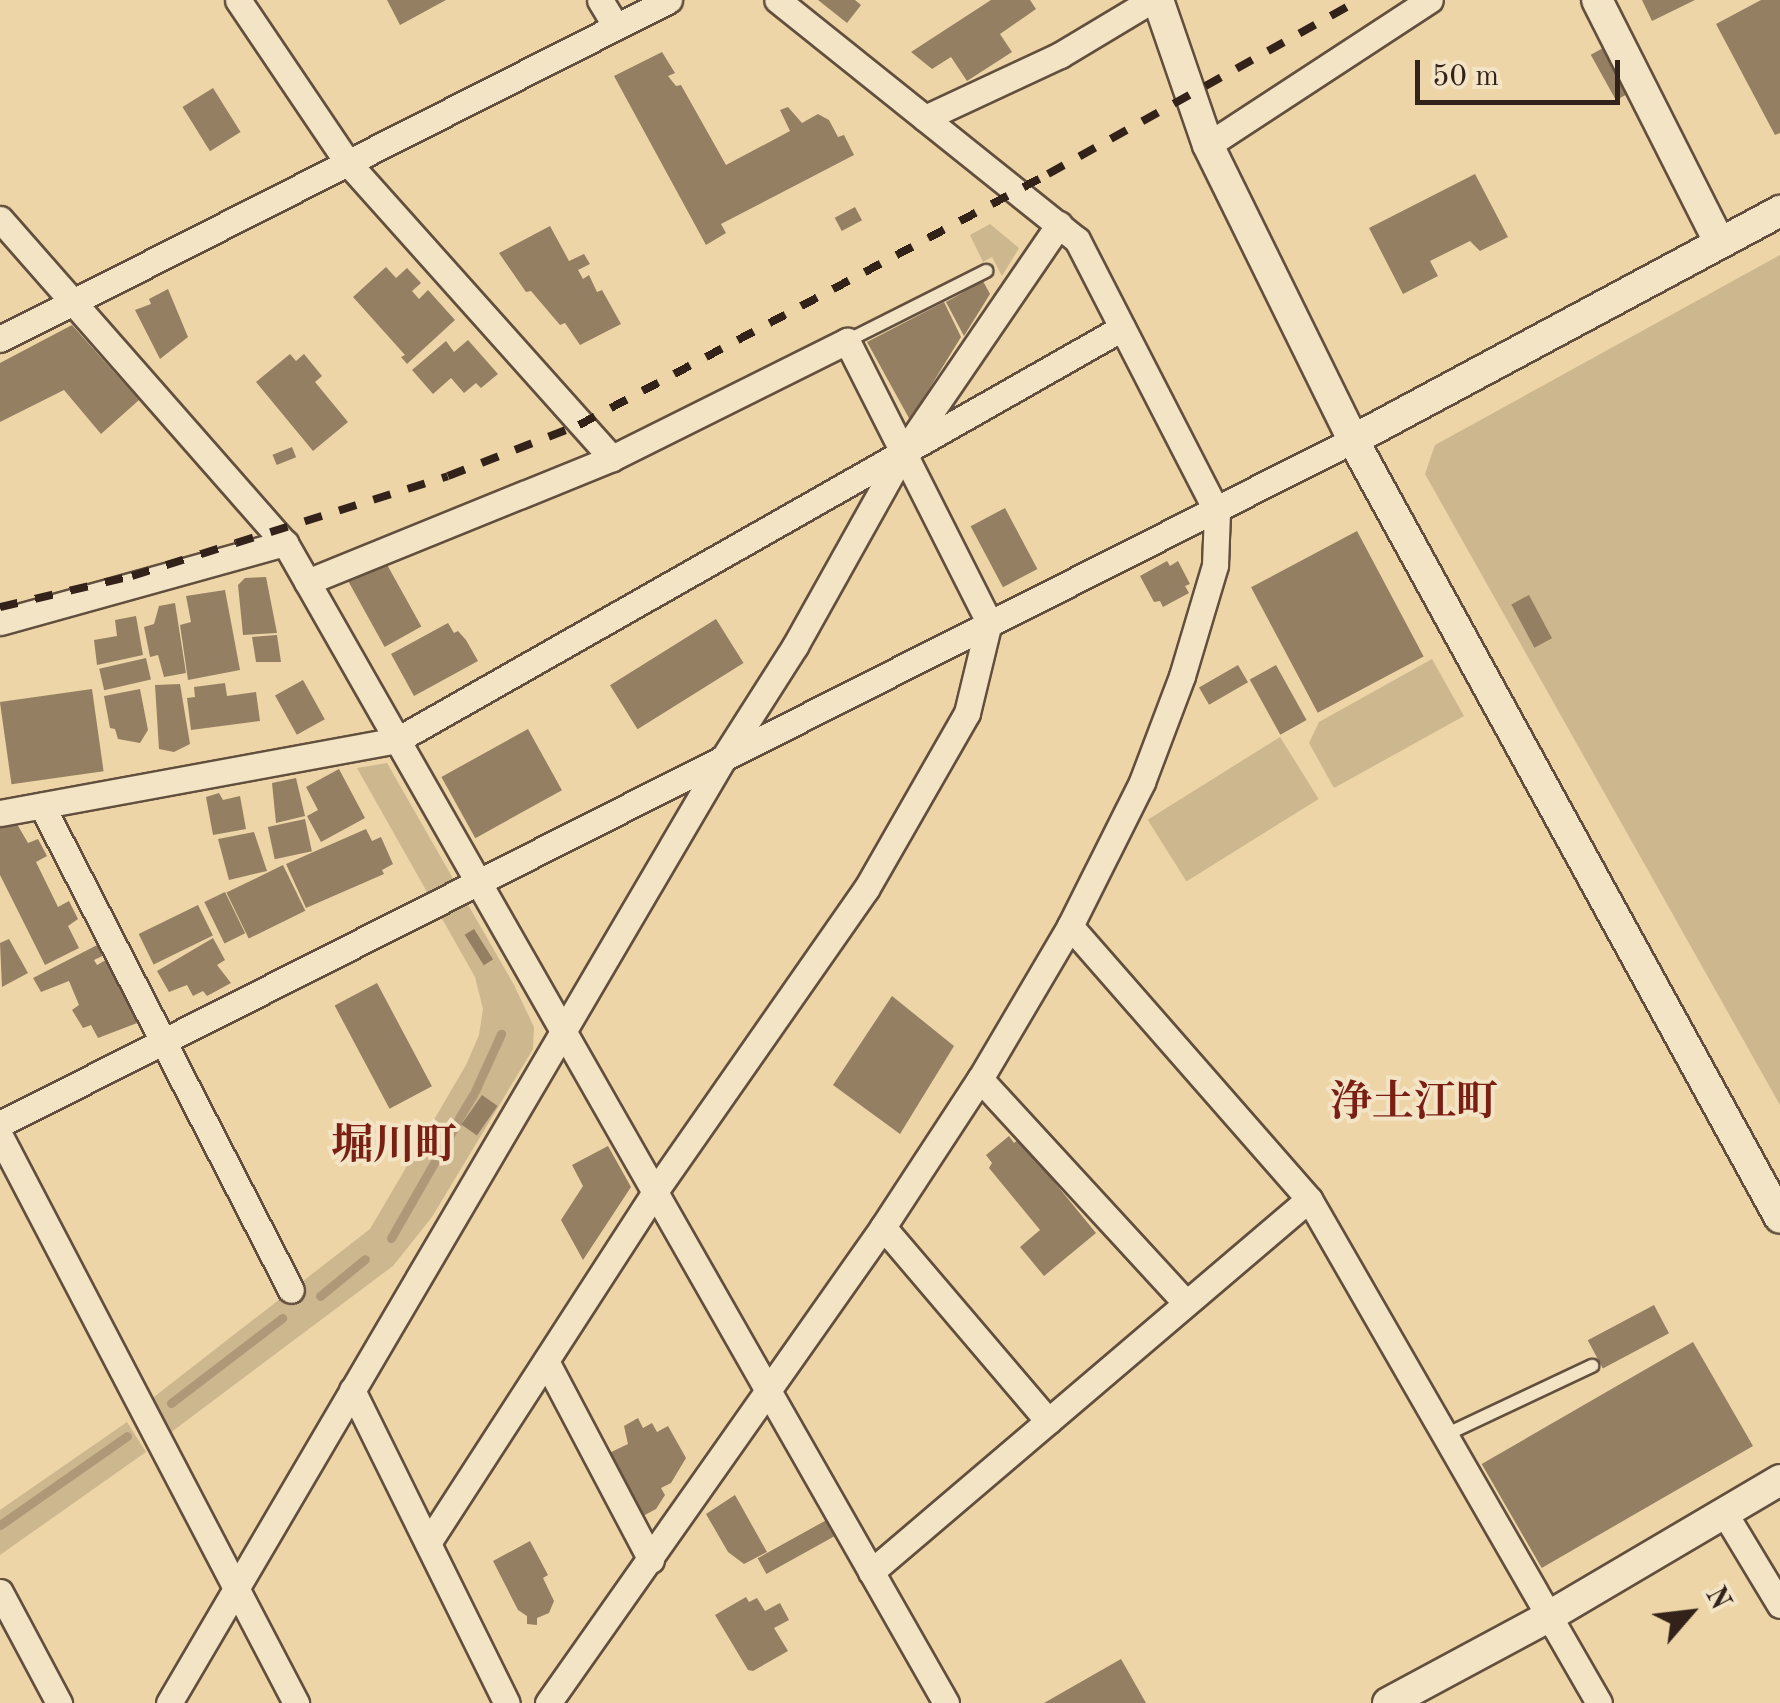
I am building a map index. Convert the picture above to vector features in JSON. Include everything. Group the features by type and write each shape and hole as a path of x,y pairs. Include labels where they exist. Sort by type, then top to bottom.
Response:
{"street":[{"path":"238,0 348,163 612,458"},
{"path":"600,0 616,27"},
{"path":"0,339 669,0"},
{"path":"548,1703 883,1227 980,1079 1070,926 1142,782 1182,676 1215,565 1217,512 1077,240 777,0"},
{"path":"925,118 1060,55 1155,0 1208,145 1353,440 1780,1218"},
{"path":"1208,145 1430,0"},
{"path":"1597,0 1719,242"},
{"path":"0,1124 989,622 1217,512 1780,210"},
{"path":"0,219 285,543 871,1572 934,1699"},
{"path":"169,1703 722,759 795,646 903,452 1059,224"},
{"path":"0,813 397,740 1122,328"},
{"path":"308,582 612,458 847,341 989,622 967,712 935,776 866,889 655,1192 428,1543"},
{"path":"0,622 285,543"},
{"path":"42,806 291,1290"},
{"path":"1070,926 1309,1199 1546,1618 1599,1703"},
{"path":"980,1079 1186,1303"},
{"path":"0,1136 296,1703"},
{"path":"871,1572 1309,1199"},
{"path":"883,1227 1048,1422"},
{"path":"546,1360 651,1560"},
{"path":"352,1390 507,1703"},
{"path":"1388,1703 1546,1618 1780,1480"},
{"path":"1725,1514 1780,1605"},
{"path":"0,1592 59,1703"}],"lane":[{"path":"847,341 986,270"},
{"path":"1443,1436 1592,1366"}],"shaded area":[{"path":"990,224 1019,248 1002,276 992,257 983,262 970,235"},
{"path":"1780,255 1780,1105 1425,474 1435,445"},
{"path":"1432,659 1464,716 1334,788 1309,743 1319,722"},
{"path":"1280,737 1319,799 1186,882 1148,820"},
{"path":"387,763 514,985 534,1027 533,1049 432,1217 393,1266 166,1436 150,1400 370,1229 466,1065 479,1035 483,1009 475,977 357,768"},
{"path":"127,1422 146,1452 0,1555 0,1510"}],"building":[{"path":"387,0 446,0 400,25"},
{"path":"818,0 855,0 861,5 847,23"},
{"path":"991,0 1030,0 1036,9 1000,34 1012,52 967,81 951,57 932,69 911,52"},
{"path":"1642,0 1695,0 1652,21"},
{"path":"1761,0 1780,0 1780,133 1775,135 1716,24"},
{"path":"1603,48 1628,93 1616,100 1591,55"},
{"path":"662,52 675,73 668,76 676,86 681,85 726,165 790,131 780,110 788,107 802,123 818,114 829,120 838,137 844,135 854,155 721,224 726,233 706,245 614,76"},
{"path":"213,88 241,132 210,151 182,107"},
{"path":"1475,174 1508,237 1480,251 1470,241 1430,261 1438,276 1403,294 1369,228"},
{"path":"855,207 862,220 842,231 835,218"},
{"path":"550,226 569,261 584,254 590,264 578,270 583,279 589,275 597,292 602,290 621,324 580,345 565,323 560,325 531,291 526,292 499,253"},
{"path":"386,267 396,278 407,268 421,283 412,291 419,299 428,290 455,320 407,364 401,357 405,355 353,297"},
{"path":"983,281 990,294 964,336 946,302"},
{"path":"168,289 188,337 160,359 135,310 151,304 149,299"},
{"path":"944,302 961,337 910,420 867,342"},
{"path":"72,325 139,400 101,434 64,390 0,422 0,363"},
{"path":"468,340 498,374 481,388 476,383 464,393 451,378 433,394 412,370 446,341 454,352"},
{"path":"290,354 296,361 304,354 322,376 315,382 348,422 313,451 256,382"},
{"path":"292,447 296,457 277,465 273,455"},
{"path":"1005,508 1037,569 1003,587 971,526"},
{"path":"1357,531 1424,656 1318,713 1251,587"},
{"path":"385,561 421,627 385,647 348,581"},
{"path":"1167,561 1170,566 1178,561 1190,584 1185,586 1189,593 1163,607 1160,601 1154,602 1140,576"},
{"path":"266,577 277,633 243,635 238,585 245,578"},
{"path":"225,590 240,670 188,680 180,625 191,622 186,596"},
{"path":"1529,595 1552,638 1534,648 1511,604"},
{"path":"175,603 186,673 164,677 158,655 150,657 144,627 154,624 159,606"},
{"path":"136,616 143,655 97,665 94,640 117,636 115,620"},
{"path":"716,619 744,663 638,729 610,685"},
{"path":"448,623 454,633 458,631 466,640 478,661 414,696 391,654"},
{"path":"277,635 281,662 256,662 252,637"},
{"path":"146,658 151,679 104,690 99,669"},
{"path":"1238,665 1248,682 1209,705 1199,688"},
{"path":"1276,665 1307,720 1280,735 1250,680"},
{"path":"303,680 325,719 297,735 275,696"},
{"path":"225,683 227,696 256,692 260,721 191,730 187,698 195,697 194,687"},
{"path":"180,684 190,744 174,752 159,749 155,685"},
{"path":"92,689 104,771 11,784 0,702"},
{"path":"140,689 148,730 140,743 118,739 115,729 110,728 104,696"},
{"path":"528,729 562,790 475,838 441,777"},
{"path":"339,769 365,818 321,842 307,816 318,810 306,787"},
{"path":"296,778 305,816 276,823 272,783"},
{"path":"219,793 223,800 240,796 246,829 213,835 206,797"},
{"path":"305,819 312,851 275,859 268,827"},
{"path":"8,820 17,824 28,843 38,839 47,856 36,862 58,907 69,901 78,919 68,926 79,948 45,965 0,875 0,823"},
{"path":"366,829 372,841 381,837 393,864 382,870 384,874 306,908 286,864"},
{"path":"254,832 267,871 229,880 218,839"},
{"path":"283,865 305,911 249,938 226,893"},
{"path":"225,892 245,933 224,943 204,902"},
{"path":"198,905 213,936 154,964 139,934"},
{"path":"474,929 493,960 484,965 465,935"},
{"path":"213,938 225,960 217,965 231,983 207,996 203,991 193,996 187,985 169,992 157,971"},
{"path":"9,939 28,973 2,987 0,943"},
{"path":"105,941 111,952 94,960 97,965 111,957 145,1020 98,1038 91,1025 83,1028 72,1010 79,1005 69,981 41,992 33,978"},
{"path":"377,983 432,1086 390,1109 335,1006"},
{"path":"892,996 954,1046 900,1134 833,1085"},
{"path":"482,1095 498,1106 477,1135 461,1124"},
{"path":"1009,1136 1014,1143 1019,1139 1096,1233 1044,1276 1020,1247 1040,1230 989,1168 992,1163 986,1155"},
{"path":"608,1146 631,1187 583,1260 561,1220 583,1186 572,1165"},
{"path":"1654,1305 1669,1333 1603,1368 1588,1340"},
{"path":"1693,1342 1753,1446 1542,1568 1482,1464"},
{"path":"638,1418 643,1428 652,1423 657,1432 668,1426 686,1458 671,1483 661,1488 665,1495 656,1509 643,1516 605,1455 628,1444 624,1426"},
{"path":"735,1495 767,1552 744,1564 728,1552 706,1514"},
{"path":"832,1517 841,1533 766,1574 758,1558"},
{"path":"530,1541 548,1575 543,1578 554,1601 549,1613 537,1618 537,1625 527,1624 527,1616 518,1610 493,1561"},
{"path":"746,1597 749,1602 757,1598 765,1611 780,1603 789,1620 774,1628 788,1651 753,1671 748,1670 715,1615"},
{"path":"1121,1659 1146,1703 1044,1703"}],"waterway":[{"path":"475,1091 501,1034"},
{"path":"459,1118 473,1095"},
{"path":"391,1238 458,1121"},
{"path":"320,1296 365,1259"},
{"path":"171,1403 282,1318"},
{"path":"0,1525 127,1436"}],"railway":[{"path":"0,607 132,576 448,476 579,425 1048,174 1359,0"}],"district":[{"name":"浄土江町","path":"1414,1104"},
{"name":"堀川町","path":"394,1147"}]}
